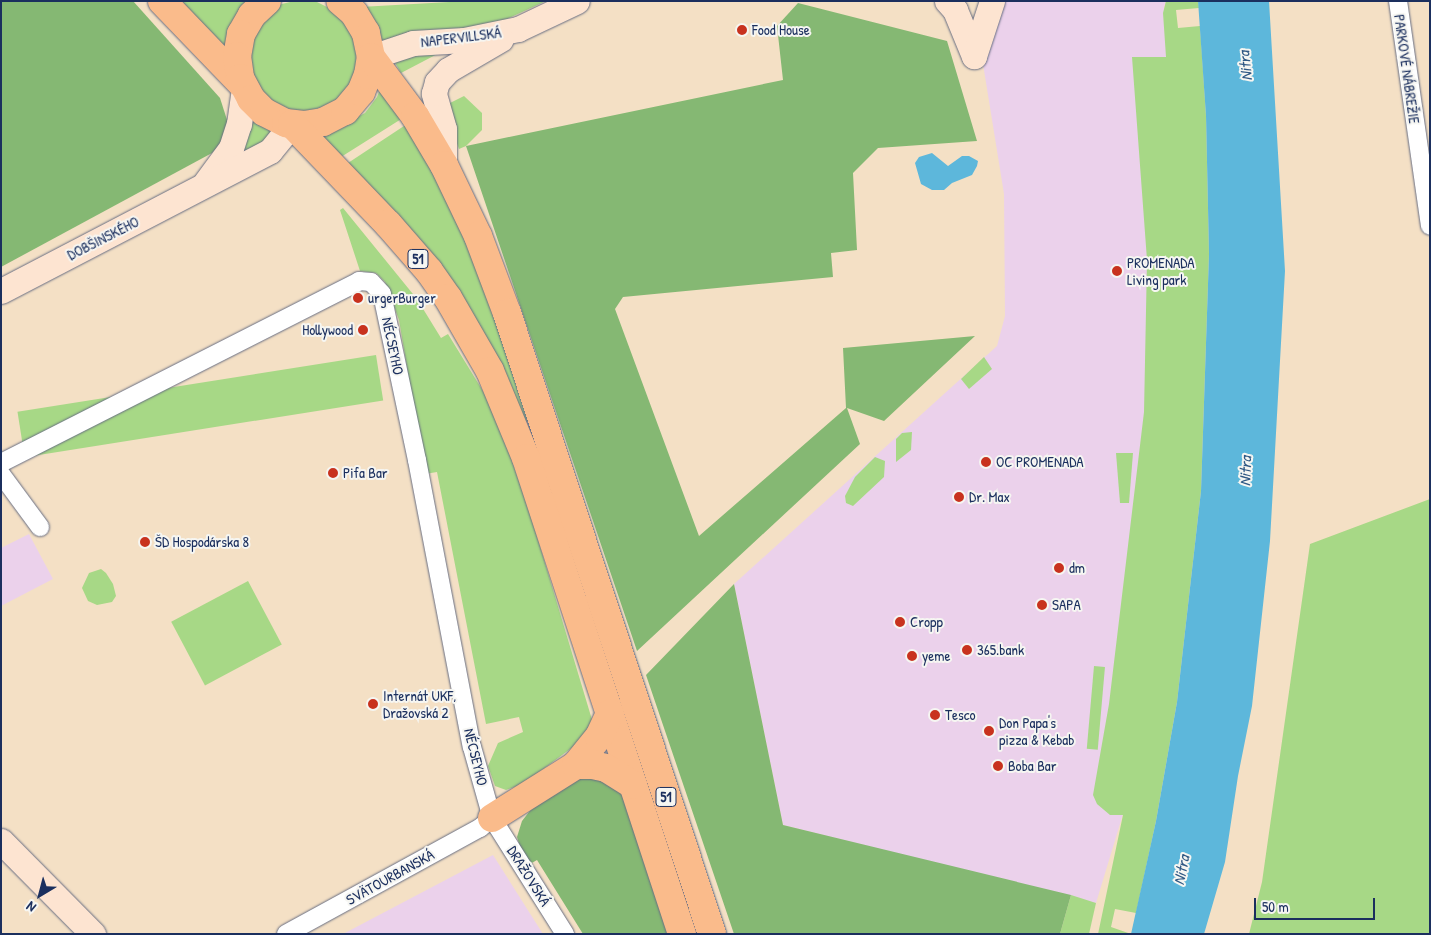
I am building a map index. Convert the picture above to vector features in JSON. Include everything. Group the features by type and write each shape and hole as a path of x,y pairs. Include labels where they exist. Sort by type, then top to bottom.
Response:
{"main road":[{"name":"51","path":"162,1 243,86 255,104 264,112 292,124 382,217 429,272 448,298 490,371 526,458 682,934"},
{"name":"51","path":"243,86 237,62 239,39 249,19 267,1"},
{"name":"51","path":"292,124 323,122 334,118 350,107 364,87 371,57 369,41 363,26 354,13 340,1"},
{"name":"51","path":"371,57 415,116 444,165 478,236 507,313 712,934"},
{"path":"492,818 576,765 599,737 610,713"},
{"path":"576,765 593,765 606,768 633,785"}],"street":[{"name":"NAPERVILLSKÁ","path":"371,57 413,43 464,40 518,30 577,1"},
{"path":"947,1 955,10 974,56"},
{"path":"970,1 974,56"},
{"path":"974,56 992,1"},
{"name":"PARKOVÉ NÁBREŽIE","path":"1398,1 1430,226"},
{"path":"444,165 444,129 434,92 437,82 448,70 518,30"},
{"name":"DOBŠINSKÉHO","path":"204,186 231,148 236,135 243,86"},
{"name":"DOBŠINSKÉHO","path":"1,290 270,151 292,124"},
{"name":"NÉCSEYHO","path":"1,463 360,281 371,282 382,294 417,460 472,747 492,818"},
{"path":"1,474 40,527"},
{"name":"SVÄTOURBANSKÁ","path":"286,934 480,828 492,818"},
{"name":"DRAŽOVSKÁ","path":"492,818 566,934"},
{"path":"1,841 92,934"}],"shaded area":[{"name":"PROMENADA Living park","path":"998,1 1166,1 1164,7 1170,124 1123,814 1096,903 783,825 734,584 997,346 1005,316 1004,194 983,64"},
{"path":"29,534 53,579 1,606 1,548"},
{"path":"493,855 543,934 343,934"}],"green space":[{"path":"1,1 133,1 220,98 228,123 224,140 212,153 1,267"},
{"path":"174,1 251,1 226,54"},
{"path":"294,1 317,2 335,11 348,23 356,39 359,57 356,75 335,104 302,115 268,103 246,71 250,32 278,5"},
{"path":"467,1 546,1 479,32 386,47 360,7"},
{"path":"1166,1 1198,1 1199,8 1176,10 1178,28 1200,26 1206,116 1209,254 1201,491 1177,702 1156,821 1136,913 1115,909 1111,927 1131,934 1098,934 1123,815 1110,815 1097,804 1093,795 1109,704 1144,412 1147,260 1132,57 1166,57 1163,13"},
{"path":"798,3 947,41 977,141 878,148 853,173 857,250 831,253 833,277 623,297 615,309 699,536 846,408 843,348 975,336 884,421 847,408 860,444 637,651 466,146 783,80 777,26"},
{"path":"445,50 401,73 394,61 411,52"},
{"path":"382,84 406,116 341,157 321,136 365,113 377,97"},
{"path":"464,96 482,113 482,130 466,146 459,149 444,106"},
{"path":"247,116 278,133 242,154"},
{"path":"410,122 479,263 531,421 524,422 498,360 480,326 446,273 348,163"},
{"path":"343,208 417,299 441,338 448,334 494,409 530,513 593,723 585,738 523,784 506,790 495,786 488,766 498,743 523,732 519,717 486,724 437,472 425,474 399,320 385,282 376,273 360,271 340,210"},
{"path":"376,355 383,400 25,457 17,412"},
{"path":"984,357 992,369 969,389 961,379"},
{"path":"912,432 911,450 896,462 896,439 902,433"},
{"path":"1116,453 1133,453 1129,503 1120,503"},
{"path":"875,457 885,461 884,477 853,506 846,503 845,496 855,477"},
{"path":"1430,499 1430,934 1249,934 1262,882 1310,544"},
{"path":"101,569 113,584 116,596 112,602 97,605 88,601 82,588 89,573"},
{"path":"248,581 282,645 205,685 171,622"},
{"path":"734,584 783,825 1071,895 1060,934 734,934 646,675"},
{"path":"1094,666 1105,667 1098,750 1087,749"},
{"path":"592,772 612,778 627,803 669,934 583,934 537,860 530,864 521,850 517,837 522,821 536,803"},
{"path":"1071,895 1096,903 1089,934 1060,934"}],"water":[{"name":"Nitra","path":"1198,1 1269,1 1285,271 1270,541 1252,706 1238,776 1225,862 1204,934 1131,934 1156,821 1177,702 1201,491 1209,254 1206,116"},
{"path":"932,153 948,166 962,156 969,156 978,161 977,166 972,175 952,183 944,190 932,190 921,184 915,163 919,157"}],"place":[{"name":"Food House","path":"742,30"},
{"name":"PROMENADA Living park","path":"1117,271"},
{"name":"urgerBurger","path":"358,298"},
{"name":"Hollywood","path":"363,330"},
{"name":"OC PROMENADA","path":"986,462"},
{"name":"Pifa Bar","path":"333,473"},
{"name":"Dr. Max","path":"959,497"},
{"name":"ŠD Hospodárska 8","path":"145,542"},
{"name":"dm","path":"1059,568"},
{"name":"SAPA","path":"1042,605"},
{"name":"Cropp","path":"900,622"},
{"name":"365.bank","path":"967,650"},
{"name":"yeme","path":"912,656"},
{"name":"Internát UKF, Dražovská 2","path":"373,704"},
{"name":"Tesco","path":"935,715"},
{"name":"Don Papa's pizza & Kebab","path":"989,731"},
{"name":"Boba Bar","path":"998,766"}]}
